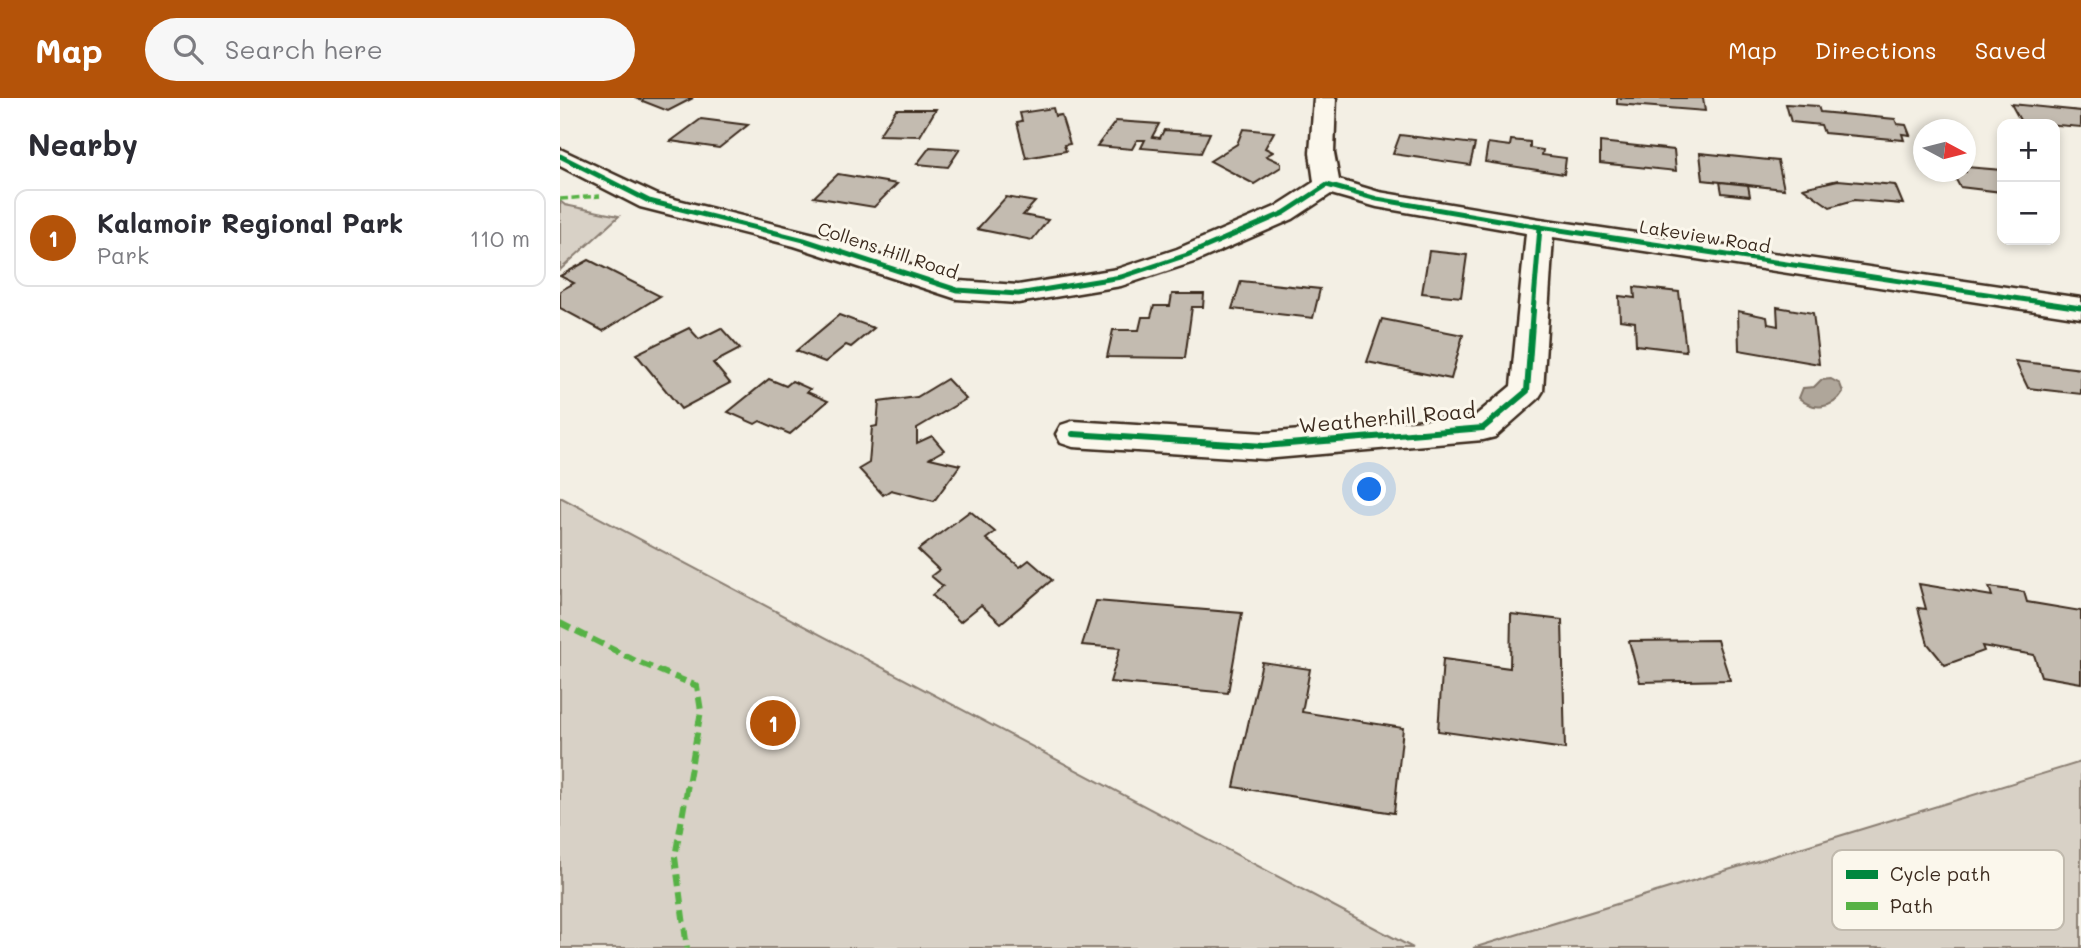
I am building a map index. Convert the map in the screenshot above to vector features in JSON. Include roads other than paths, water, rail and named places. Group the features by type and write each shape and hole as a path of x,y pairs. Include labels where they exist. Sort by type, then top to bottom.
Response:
{"street":[{"path":"1325,98 1322,153 1327,185"},
{"name":"Collens Hill Road","path":"560,156 649,201 804,240 957,290 1018,294 1121,277 1187,255 1284,213 1327,185"},
{"name":"Lakeview Road","path":"1327,185 1377,199 1540,227 2081,308"},
{"name":"Weatherhill Road","path":"1073,434 1264,446 1483,428 1527,391 1540,227"}],"place":[{"name":"Kalamoir Regional Park","path":"773,723"}]}
